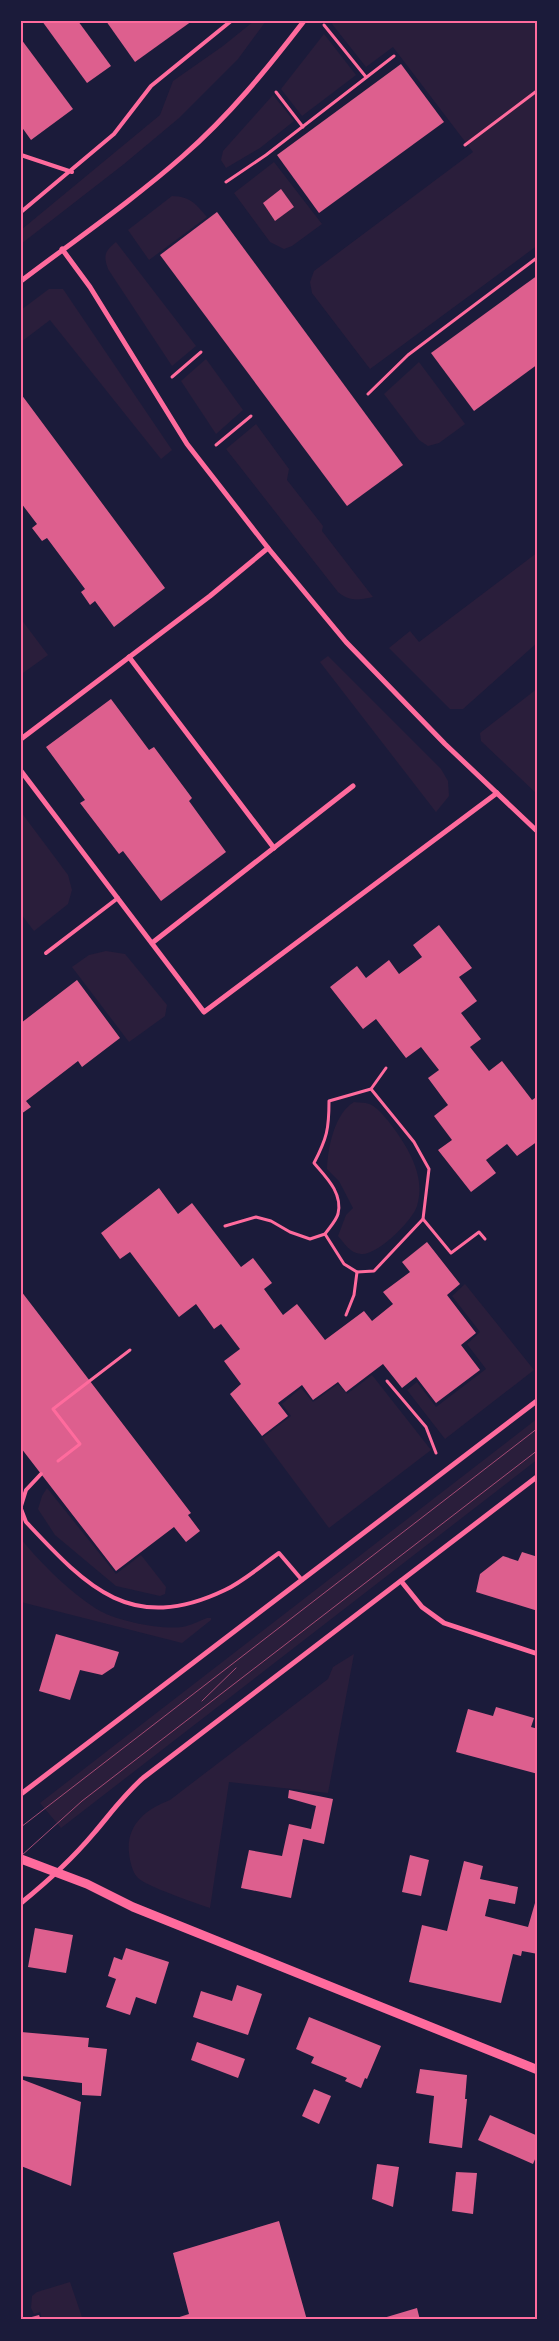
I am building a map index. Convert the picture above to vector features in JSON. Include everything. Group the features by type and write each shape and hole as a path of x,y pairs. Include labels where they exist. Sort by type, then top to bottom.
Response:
{"street":[{"path":"21,281 153,181 208,133 227,115 269,67 304,21"},
{"path":"62,249 90,287 187,444 268,548 346,642 445,744 538,832"},
{"path":"21,739 210,596 268,548"},
{"path":"129,657 274,848"},
{"path":"21,771 204,1012 497,793"},
{"path":"152,943 353,786"},
{"path":"21,1794 538,1400"},
{"path":"21,1902 56,1872 94,1834 124,1795 143,1778 538,1476"},
{"path":"401,1581 422,1607 444,1623 538,1654"},
{"path":"21,1859 87,1884 133,1907 538,2070"}],"lane":[{"path":"21,212 72,172 114,134 151,86 231,21"},
{"path":"21,156 72,172"},
{"path":"46,953 118,898"},
{"path":"41,1474 26,1490 21,1507 26,1522 87,1582 111,1598 133,1605 177,1607 227,1590 279,1553 302,1580"}],"path":[{"path":"322,22 366,77"},
{"path":"226,182 266,155 394,56"},
{"path":"272,87 303,127"},
{"path":"465,145 538,90"},
{"path":"368,394 408,355 538,257"},
{"path":"171,378 201,352"},
{"path":"216,445 251,416"},
{"path":"225,1226 256,1218 271,1221 290,1232 310,1239 325,1234 338,1216 339,1201 333,1185 314,1163 324,1144 329,1127 329,1101 371,1089 386,1068"},
{"path":"325,1234 344,1264 357,1272 374,1271 423,1219 429,1169 414,1142 371,1089"},
{"path":"423,1219 451,1253 479,1232 485,1240"},
{"path":"346,1315 354,1295 357,1272"},
{"path":"41,1474 80,1444 53,1409 130,1350"},
{"path":"387,1381 426,1428 437,1456"}],"shaded area":[{"path":"254,21 266,21 238,59 179,118 124,164 21,244 21,230 160,115 173,81 223,46"},
{"path":"334,21 538,21 538,245 370,369 312,293 310,282 314,271 473,152 393,47 366,67 332,24"},
{"path":"324,34 356,75 302,116 281,89"},
{"path":"273,95 294,121 260,148 226,168 221,160 223,151"},
{"path":"274,162 322,224 292,246 284,249 270,242 234,193"},
{"path":"172,196 188,199 207,217 149,260 128,230"},
{"path":"116,242 196,346 172,366 108,269 105,257 109,248"},
{"path":"49,289 63,289 172,450 161,459 50,320 21,342 21,310"},
{"path":"206,359 243,410 216,434 181,381"},
{"path":"419,362 465,424 439,443 428,446 419,440 384,394"},
{"path":"256,424 289,469 287,480 323,526 322,531 373,597 354,599 338,592 226,449"},
{"path":"538,552 538,642 463,709 450,709 389,648 410,631 419,642"},
{"path":"21,619 48,655 23,673 21,671"},
{"path":"328,656 441,769 448,781 449,796 436,812 320,662"},
{"path":"538,688 538,795 481,741 480,733"},
{"path":"21,812 68,875 72,890 68,904 34,931 21,914"},
{"path":"106,951 125,954 167,1005 165,1016 129,1042 72,967 89,955"},
{"path":"354,1102 372,1105 389,1122 408,1150 417,1172 419,1183 417,1206 409,1220 385,1243 368,1253 361,1254 351,1250 338,1236 346,1215 353,1208 339,1181 327,1169 333,1132 341,1115"},
{"path":"465,1284 534,1370 445,1439 407,1390 417,1382 436,1407 486,1369 467,1344 480,1332 452,1296"},
{"path":"372,1375 431,1450 329,1528 262,1438 291,1416 282,1404 301,1388 313,1402 338,1384 347,1394"},
{"path":"538,1418 538,1459 61,1828 40,1803"},
{"path":"47,1488 116,1574 141,1555 166,1587 165,1594 160,1596 116,1586 55,1535 38,1509"},
{"path":"21,1539 47,1568 69,1588 90,1605 108,1615 140,1624 173,1628 191,1625 207,1618 211,1618 211,1620 182,1643 21,1602"},
{"path":"354,1654 328,1793 229,1782 210,1908 161,1890 138,1878 134,1873 131,1863 129,1843 134,1826 139,1819 153,1808 170,1800 328,1679 333,1667"},
{"path":"70,2282 83,2320 42,2320 40,2312 34,2314 31,2308 32,2296 37,2292"}],"building":[{"path":"42,21 78,21 111,66 87,83"},
{"path":"106,21 192,21 135,62"},
{"path":"21,39 73,109 31,140 21,126"},
{"path":"401,64 444,122 319,213 277,155"},
{"path":"281,189 294,207 275,221 263,203"},
{"path":"217,212 403,465 347,506 160,255"},
{"path":"538,275 538,364 474,411 431,353"},
{"path":"21,394 165,588 114,627 95,601 90,605 81,592 85,589 47,538 42,541 32,528 37,524 21,503"},
{"path":"111,699 149,750 154,747 192,798 189,801 226,852 161,901 123,851 119,854 80,803 85,800 46,747"},
{"path":"439,925 472,968 459,977 477,1001 461,1013 481,1039 470,1047 489,1071 502,1061 532,1100 538,1096 538,1141 517,1156 507,1144 486,1160 496,1173 471,1192 438,1150 452,1140 434,1116 448,1105 428,1078 439,1070 421,1047 406,1058 376,1019 363,1029 330,987 357,966 366,978 389,960 399,974 422,957 413,945"},
{"path":"77,980 120,1038 82,1067 78,1061 26,1101 31,1107 21,1114 21,1023"},
{"path":"159,1188 178,1214 192,1203 241,1267 253,1258 272,1283 264,1289 283,1315 297,1304 325,1340 364,1311 372,1321 393,1304 383,1292 410,1272 402,1262 427,1242 460,1284 447,1295 476,1333 461,1345 480,1370 436,1403 416,1377 402,1388 383,1364 346,1392 338,1382 313,1400 302,1385 278,1403 288,1416 262,1436 230,1394 241,1384 224,1361 240,1349 221,1324 214,1329 196,1304 179,1317 130,1252 120,1259 101,1233"},
{"path":"21,1291 191,1513 188,1515 200,1531 186,1542 174,1527 116,1571 21,1448"},
{"path":"522,1552 538,1557 538,1611 476,1592 480,1574 503,1556 518,1561"},
{"path":"56,1634 119,1652 114,1667 102,1675 80,1670 70,1700 39,1691"},
{"path":"496,1707 534,1718 531,1727 538,1729 538,1774 456,1752 468,1709 493,1716"},
{"path":"289,1790 333,1799 324,1844 303,1839 291,1898 241,1888 249,1850 282,1856 289,1824 311,1829 316,1806 288,1798"},
{"path":"410,1855 429,1860 421,1896 402,1892"},
{"path":"464,1861 483,1866 480,1879 518,1887 515,1904 489,1899 485,1916 528,1927 535,1903 538,1904 538,1954 522,1951 521,1956 513,1954 501,2003 409,1982 422,1925 447,1931"},
{"path":"35,1928 73,1935 66,1973 28,1967"},
{"path":"126,1948 169,1962 156,2004 136,1997 130,2015 106,2007 116,1979 108,1976 114,1957 122,1960"},
{"path":"237,1985 262,1994 248,2035 193,2017 201,1991 232,2001"},
{"path":"309,2017 381,2046 367,2079 365,2078 361,2088 345,2081 347,2078 311,2063 314,2057 296,2049"},
{"path":"21,2032 89,2038 88,2047 107,2049 101,2096 82,2095 82,2083 21,2076"},
{"path":"197,2042 245,2059 238,2078 191,2060"},
{"path":"420,2069 467,2075 465,2099 467,2099 462,2148 429,2143 434,2096 416,2093"},
{"path":"21,2079 81,2102 71,2186 21,2166"},
{"path":"314,2089 331,2096 319,2124 302,2116"},
{"path":"490,2115 538,2136 538,2152 533,2164 478,2140"},
{"path":"377,2164 399,2167 393,2207 372,2199"},
{"path":"456,2172 477,2173 473,2214 452,2211"},
{"path":"279,2221 307,2320 170,2320 189,2314 173,2253"},
{"path":"417,2308 420,2320 380,2320 380,2319"},
{"path":"39,2315 41,2320 24,2320 24,2319"}],"tram line":[{"path":"21,1827 538,1428"},
{"path":"21,1856 82,1801 538,1450"},
{"path":"202,1701 236,1668"}]}
